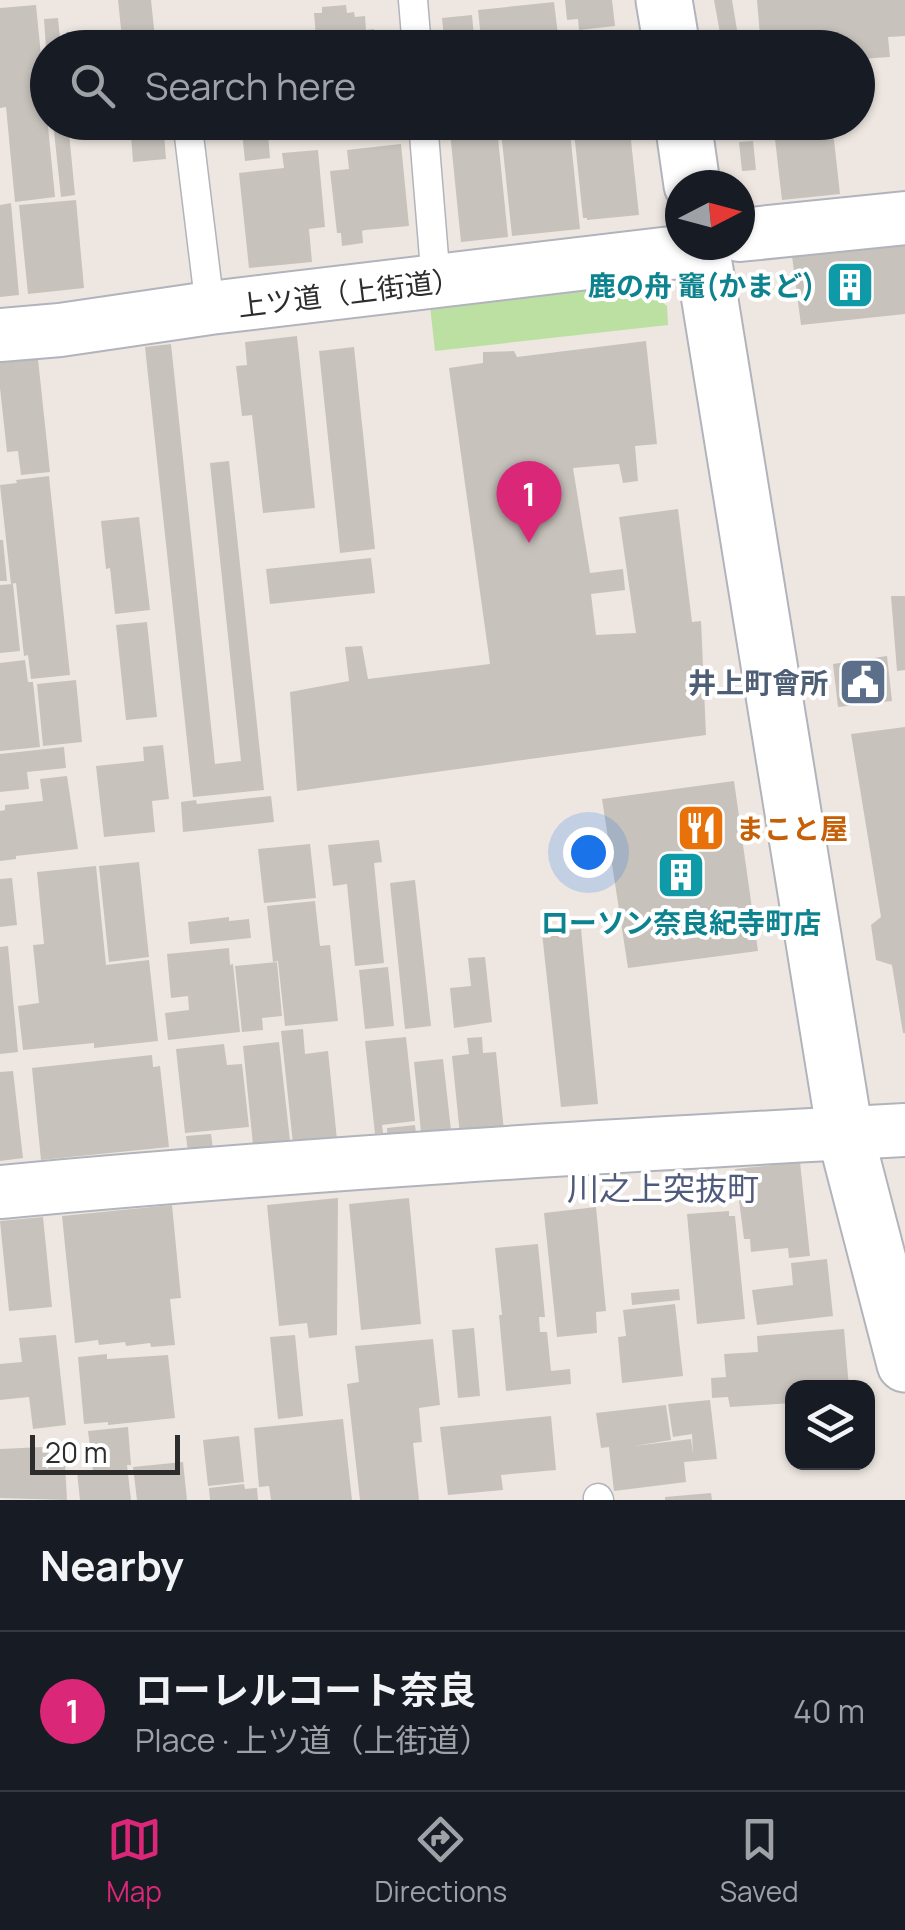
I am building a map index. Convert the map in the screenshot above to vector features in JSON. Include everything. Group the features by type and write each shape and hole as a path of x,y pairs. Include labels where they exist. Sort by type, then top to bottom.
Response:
{"street":[{"path":"664,0 669,30"},
{"path":"686,140 690,170"},
{"path":"755,233 905,218"},
{"name":"上ツ道（上街道）","path":"0,335 665,254"},
{"path":"701,260 844,1132 905,1364"},
{"path":"0,1192 209,1172 905,1130"}],"lane":[{"path":"413,0 416,30"},
{"path":"189,140 210,308"},
{"path":"424,140 436,282"}],"green space":[{"path":"636,280 667,306 668,325 435,351 430,306"}],"building":[{"path":"118,0 151,0 154,30 121,30"},
{"path":"565,0 612,0 615,26 579,30 578,19 567,20"},
{"path":"714,0 732,0 737,30 719,30"},
{"path":"757,0 905,0 905,36 888,37 890,57 875,58 875,30 760,30"},
{"path":"554,2 557,30 480,30 478,10"},
{"path":"36,5 38,30 30,30 30,140 49,140 55,197 15,202 6,107 0,108 0,8"},
{"path":"346,5 347,13 365,16 366,30 315,30 314,13 322,13 322,7"},
{"path":"472,15 473,30 443,30 442,18"},
{"path":"58,18 59,30 45,30 44,19"},
{"path":"55,140 70,140 75,195 61,197"},
{"path":"131,140 164,140 166,159 133,162"},
{"path":"243,140 268,140 270,158 245,161"},
{"path":"451,140 498,140 508,237 461,242"},
{"path":"502,140 571,140 580,229 512,236"},
{"path":"575,140 631,140 639,215 583,218"},
{"path":"775,140 834,140 840,194 782,200"},
{"path":"753,141 756,170 742,170 739,142"},
{"path":"401,144 409,226 365,230 363,243 342,246 330,171 349,169 347,150"},
{"path":"318,150 325,227 309,229 312,262 249,268 239,173 284,168 282,153"},
{"path":"76,200 84,288 28,294 19,205"},
{"path":"11,203 19,295 0,297 0,205"},
{"name":"鹿の舟 竈(かまど)","path":"905,243 905,314 801,325 792,256"},
{"path":"297,336 315,508 263,513 252,415 242,416 236,366 247,365 245,342"},
{"path":"646,341 657,444 635,446 638,481 623,483 619,464 573,468 590,573 623,569 625,590 591,594 596,635 636,633 619,517 678,509 692,622 701,621 706,735 297,791 290,692 349,681 345,647 362,646 368,679 490,664 449,368 483,363 483,352 514,351 517,357"},
{"path":"171,344 215,764 241,761 210,463 229,461 264,790 193,797 145,347"},
{"path":"354,347 375,549 340,553 319,351"},
{"path":"38,359 50,472 21,475 18,451 7,452 0,362"},
{"path":"49,476 70,675 31,679 28,655 24,656 16,583 11,584 0,485"},
{"path":"139,517 150,610 115,614 101,521"},
{"path":"3,540 7,581 0,581"},
{"path":"371,558 375,593 270,604 266,569"},
{"path":"13,584 20,651 0,653 0,585"},
{"path":"891,596 905,596 905,670 897,671"},
{"path":"147,622 157,717 126,720 116,625"},
{"name":"井上町會所","path":"887,656 892,701 838,707 833,664"},
{"path":"25,660 28,682 33,682 40,747 0,751 0,663"},
{"path":"76,680 82,742 43,746 37,684"},
{"path":"905,727 903,1033 892,965 876,960 871,925 881,917 851,734"},
{"path":"163,745 169,799 152,801 155,832 104,837 96,766 144,761 143,747"},
{"path":"64,747 66,768 27,772 29,789 0,792 0,754"},
{"path":"67,776 78,849 0,861 0,811 5,810 5,805 43,801 40,779"},
{"name":"ローソン奈良紀寺町店","path":"734,781 758,951 628,968 602,799"},
{"path":"271,796 274,822 183,832 181,802 196,800 197,804"},
{"path":"379,840 382,862 374,863 384,963 355,966 347,884 333,886 328,845"},
{"path":"310,844 316,898 264,903 258,849"},
{"path":"139,862 149,957 109,962 99,866"},
{"path":"96,866 106,965 149,960 158,1041 23,1050 18,1006 39,1003 33,945 44,944 37,872"},
{"path":"12,878 17,925 0,927 0,879"},
{"path":"415,880 431,1026 405,1029 390,883"},
{"path":"315,901 320,946 330,945 338,1021 285,1026 267,906"},
{"path":"229,917 229,921 249,919 251,938 190,944 188,922"},
{"path":"581,929 598,1104 561,1107 542,933"},
{"path":"8,946 18,1052 0,1054 0,947"},
{"path":"229,948 240,1032 168,1040 165,1013 189,1010 188,996 171,998 167,954"},
{"path":"485,957 492,1022 454,1028 450,988 471,986 468,958"},
{"path":"277,962 282,1016 262,1018 263,1030 242,1032 235,966"},
{"path":"388,967 394,1026 365,1029 359,970"},
{"path":"303,1029 305,1054 328,1051 337,1140 293,1144 281,1031"},
{"path":"406,1037 415,1121 382,1125 383,1133 375,1134 365,1041"},
{"path":"482,1037 483,1053 496,1052 504,1131 460,1135 452,1056 469,1054 467,1038"},
{"path":"279,1042 290,1141 253,1145 243,1046"},
{"path":"224,1044 227,1065 242,1064 249,1127 185,1133 176,1049"},
{"path":"152,1055 153,1067 160,1066 169,1147 41,1160 32,1068"},
{"path":"443,1059 452,1139 422,1142 414,1062"},
{"path":"13,1071 23,1158 0,1161 0,1072"},
{"path":"415,1125 417,1142 388,1145 387,1128"},
{"path":"211,1134 213,1149 188,1152 186,1136"},
{"path":"800,1162 810,1256 789,1258 788,1248 751,1252 750,1239 744,1239 735,1169"},
{"path":"338,1198 337,1335 309,1338 307,1323 279,1326 267,1205"},
{"path":"409,1198 421,1324 361,1330 349,1204"},
{"path":"172,1205 181,1298 170,1299 175,1345 99,1345 98,1340 75,1343 62,1216"},
{"path":"596,1207 606,1311 596,1312 597,1333 557,1337 544,1213"},
{"path":"729,1211 729,1216 735,1216 745,1319 697,1324 687,1214"},
{"path":"43,1217 52,1307 9,1311 0,1221"},
{"path":"538,1244 545,1317 539,1317 540,1332 547,1332 551,1371 570,1369 571,1384 506,1391 495,1248"},
{"path":"827,1259 833,1316 757,1325 752,1290 793,1285 791,1263"},
{"path":"679,1289 680,1300 632,1305 631,1293"},
{"path":"675,1304 683,1376 622,1383 618,1337 626,1336 623,1310"},
{"path":"474,1328 480,1396 458,1398 452,1330"},
{"path":"844,1329 848,1380 785,1380 785,1403 730,1407 728,1397 712,1398 711,1378 726,1377 724,1354 758,1352 757,1336"},
{"path":"56,1335 66,1425 33,1429 29,1397 0,1400 0,1364 22,1362 19,1338"},
{"path":"295,1335 303,1416 278,1419 270,1337"},
{"path":"433,1339 440,1405 419,1408 422,1442 413,1443 419,1500 360,1500 347,1384 359,1382 355,1346"},
{"path":"107,1354 107,1359 168,1355 175,1418 84,1424 78,1357"},
{"path":"710,1400 717,1459 684,1462 686,1482 614,1491 609,1447 601,1448 596,1413 666,1405 671,1440 634,1446 691,1439 693,1454 692,1434 673,1437 668,1404"},
{"path":"551,1416 556,1470 501,1475 503,1490 448,1495 440,1427"},
{"path":"343,1419 352,1500 271,1500 269,1486 259,1487 254,1428"},
{"path":"128,1427 131,1500 80,1500 77,1472 93,1471 88,1431"},
{"path":"239,1436 244,1482 208,1486 203,1440"},
{"path":"64,1446 67,1500 0,1498 0,1449"},
{"path":"183,1462 187,1500 137,1500 133,1467"},
{"path":"244,1484 245,1489 257,1488 258,1500 210,1500 209,1488"},
{"path":"711,1493 712,1500 665,1500 665,1497"}],"place":[{"name":"鹿の舟 竈(かまど)","path":"850,285"},
{"name":"ローレルコート奈良","path":"529,543"},
{"name":"井上町會所","path":"863,682"},
{"name":"まこと屋","path":"701,828"},
{"name":"ローソン奈良紀寺町店","path":"681,875"}],"district":[{"name":"川之上突抜町","path":"663,1188"}]}
